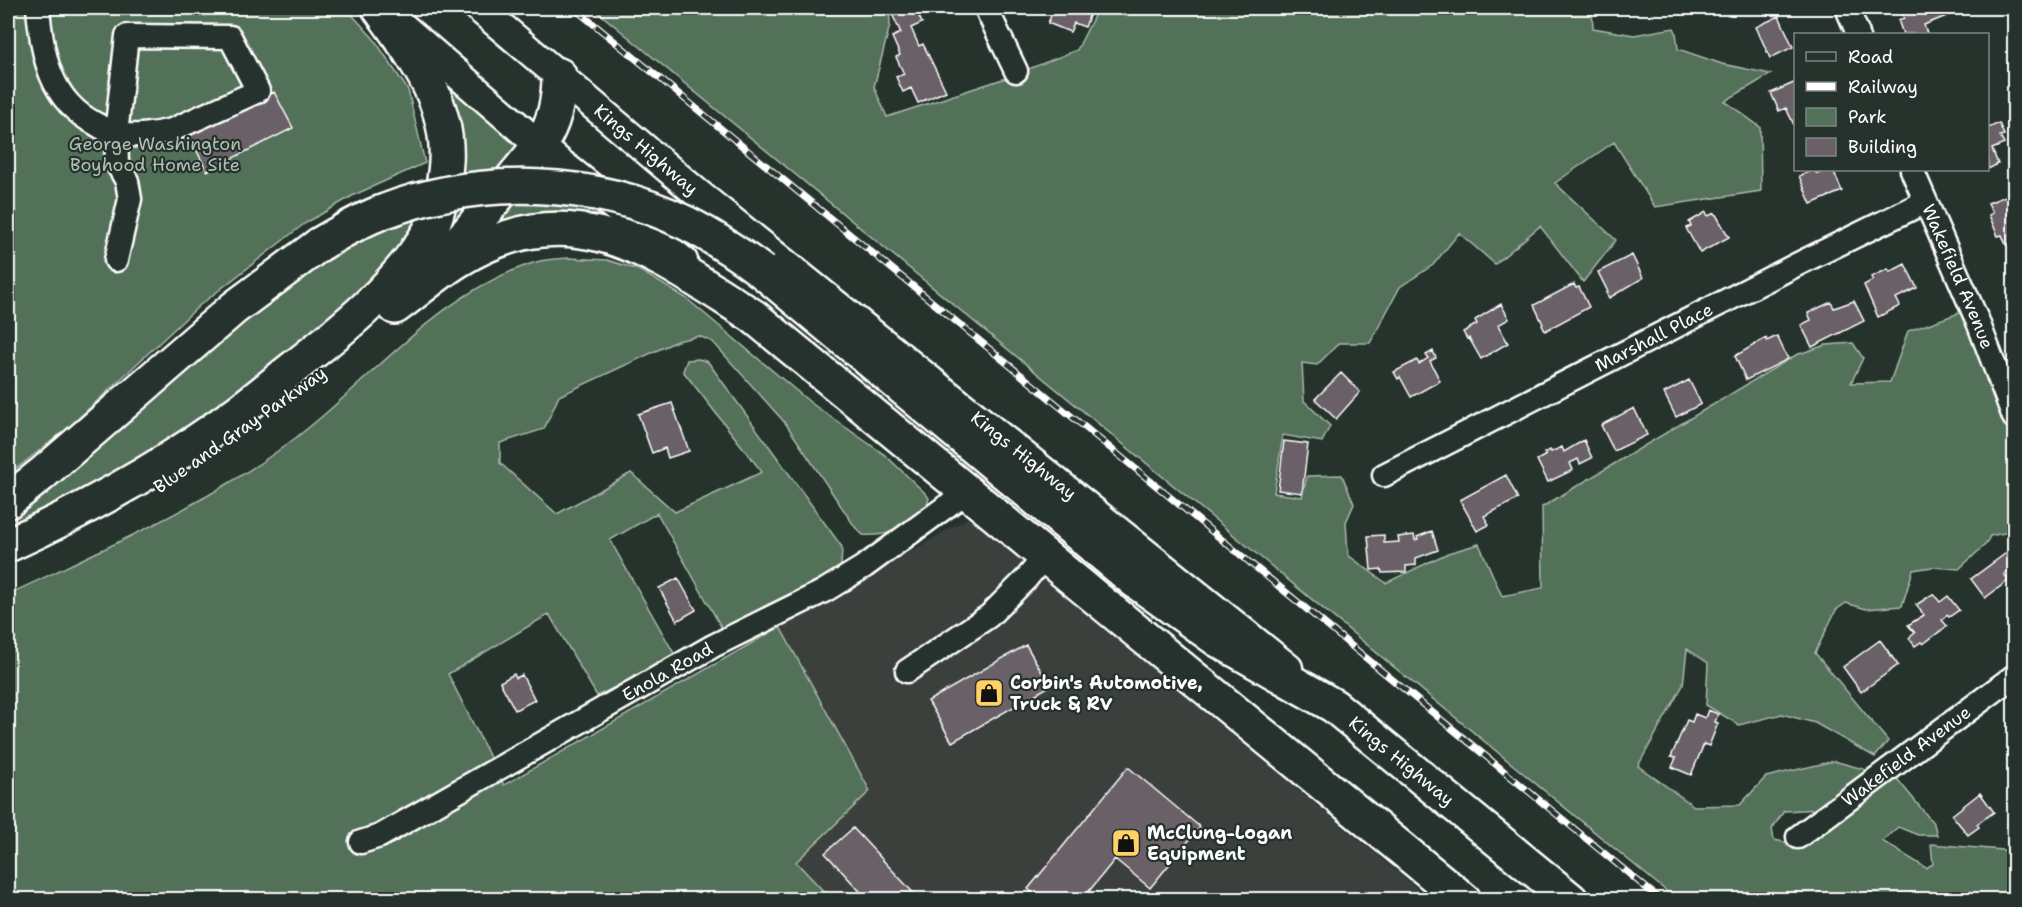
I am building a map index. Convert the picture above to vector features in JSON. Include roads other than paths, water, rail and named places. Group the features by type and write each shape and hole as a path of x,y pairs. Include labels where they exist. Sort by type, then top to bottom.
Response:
{"highway":[{"path":"8,545 46,528 118,489 234,415 339,333 403,268 430,231 436,216 446,162 445,135 440,108 416,59 380,8"},
{"path":"395,307 468,232 540,146 549,132 556,113 559,75"},
{"path":"8,501 234,308 320,244 352,225 383,211 420,199 460,190 489,187 536,188 597,194 652,209 685,222 711,236 763,272 1135,582 1218,640 1334,706"},
{"path":"395,307 457,261 512,235 536,230 561,228 611,237 675,266 753,316 1464,900"},
{"name":"Blue and Gray Parkway","path":"8,566 57,545 187,472 327,369 395,307"},
{"name":"Kings Highway","path":"1334,706 1571,900"}],"main road":[{"path":"380,8 540,146 753,316"},
{"name":"Kings Highway","path":"479,8 697,193 1144,550 1334,706"}],"street":[{"path":"38,8 46,61 61,94 74,111 116,134 159,133 172,130 258,91 230,38 127,36 116,134 117,164 127,181 129,199 117,260"},
{"path":"986,8 1016,71"},
{"path":"1847,8 1858,33"},
{"name":"Wakefield Avenue","path":"1912,171 1978,322 2014,417"},
{"name":"Marshall Place","path":"1384,475 1800,263 1925,202"},
{"name":"Enola Road","path":"362,842 380,836 712,646 824,591 865,566 966,492"},
{"path":"907,671 989,616 1026,579 1045,556"},
{"name":"Wakefield Avenue","path":"1798,837 2014,676"}],"railway":[{"path":"574,8 1661,900"}],"place":[{"name":"Corbin's Automotive, Truck & RV","path":"989,693"},
{"name":"McClung-Logan Equipment","path":"1126,843"}],"park label":[{"name":"George Washington Boyhood Home Site","path":"155,154"}]}
